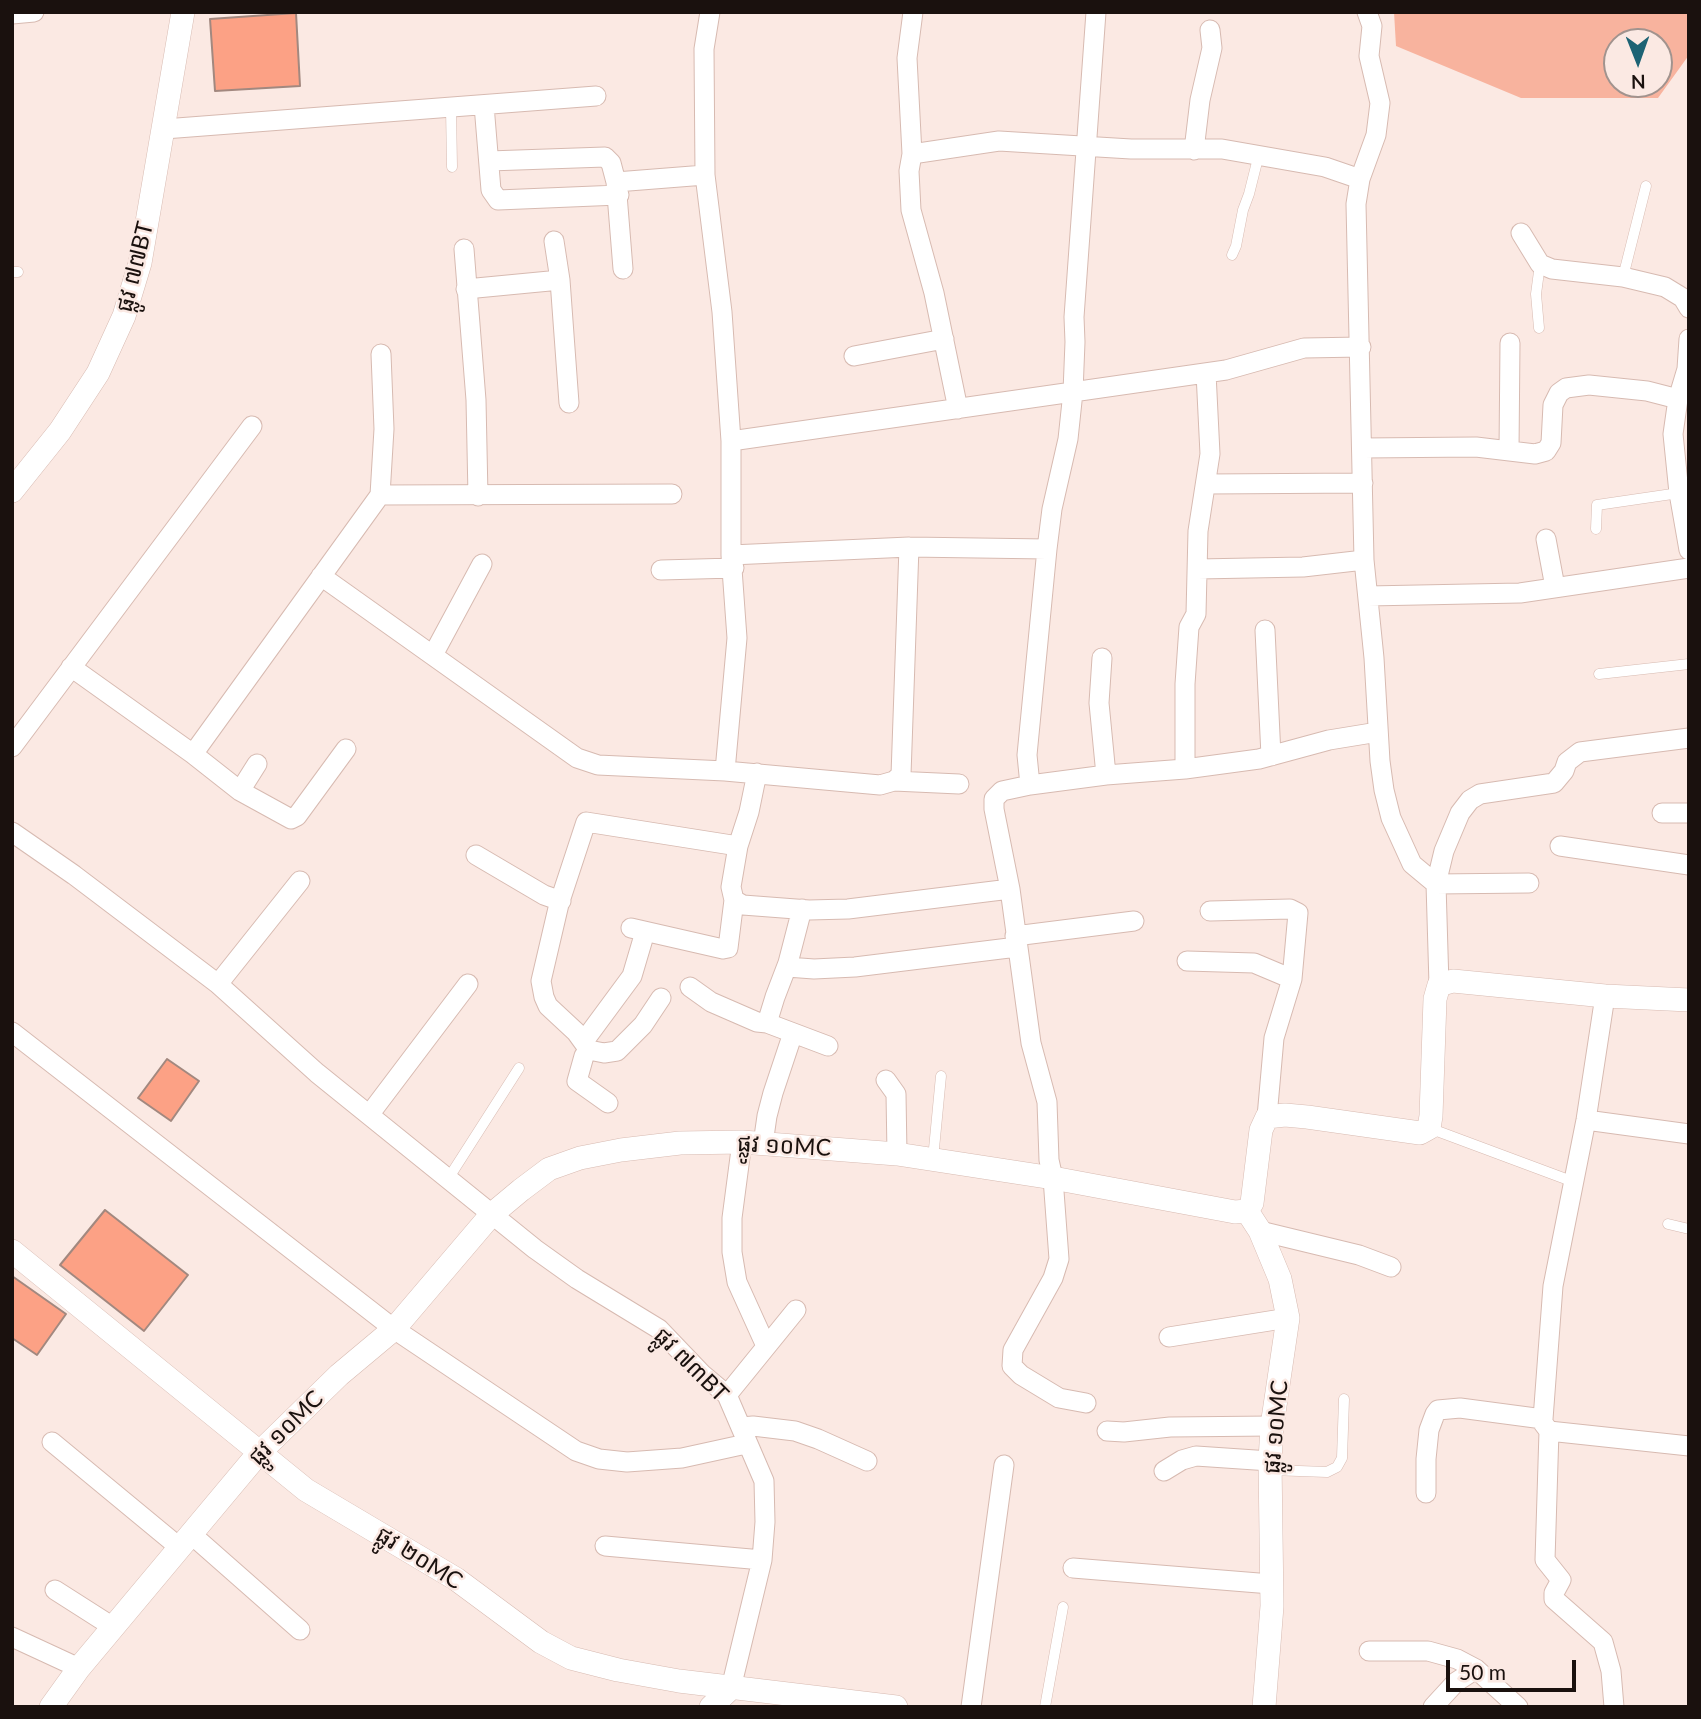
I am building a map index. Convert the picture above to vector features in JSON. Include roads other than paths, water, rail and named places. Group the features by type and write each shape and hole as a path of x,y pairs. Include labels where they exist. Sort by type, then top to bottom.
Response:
{"street":[{"path":"12,14 34,12"},
{"name":"ផ្លូវ ៧៧BT","path":"12,491 60,431 90,385 124,316 140,263 183,12"},
{"path":"710,12 704,49 705,175 722,312 731,441 732,561 737,638 725,771"},
{"path":"913,12 907,58 912,154 909,171 911,210 934,293 958,409"},
{"path":"1030,785 1027,755 1046,548 1068,439 1073,392 1074,317 1096,12"},
{"path":"1367,12 1372,26 1369,56 1380,103 1376,135 1360,179 1356,204 1364,560 1383,780 1391,818 1412,864 1436,884 1529,883"},
{"path":"1194,150 1200,100 1212,48 1210,30"},
{"path":"164,129 596,96"},
{"path":"484,105 491,190 498,200 618,188 705,175"},
{"path":"912,154 999,141 1131,149 1222,149 1325,167 1360,179"},
{"path":"489,160 605,157 611,163 618,188 623,269"},
{"path":"1521,233 1540,264 1552,269 1623,277 1665,287 1683,298 1688,305"},
{"path":"554,241 560,280 569,403"},
{"path":"464,249 476,400 478,496"},
{"path":"466,289 560,280"},
{"path":"854,356 944,339"},
{"path":"1689,340 1688,369 1678,399 1673,434 1689,550"},
{"path":"1509,451 1510,343"},
{"path":"731,441 1226,370 1304,348 1361,347"},
{"path":"193,754 380,495 384,429 381,354"},
{"path":"1185,769 1185,684 1189,627 1196,614 1200,509 1207,484 1210,454 1206,373"},
{"path":"1363,448 1440,446 1535,454 1546,451 1551,443 1553,405 1559,393 1566,388 1588,385 1647,391 1678,399"},
{"path":"12,747 252,426"},
{"path":"1207,484 1363,483"},
{"path":"380,495 671,494"},
{"path":"1546,539 1555,587"},
{"path":"661,570 732,561 909,547 1046,548"},
{"path":"894,781 901,775 903,761 909,547"},
{"path":"1198,569 1303,567 1364,560"},
{"path":"433,655 481,564"},
{"path":"1368,596 1520,593 1689,568"},
{"path":"321,576 577,758 598,765 757,773 880,785 894,781 959,784"},
{"path":"1265,630 1271,756"},
{"path":"1102,658 1100,703 1105,775"},
{"path":"71,667 240,791 291,819 297,816 346,749"},
{"path":"1086,1403 1059,1398 1021,1375 1012,1366 1013,1350 1053,1279 1059,1259 1046,1102 1031,1043 1010,889 994,799 1002,791 1030,785 1105,775 1185,769 1271,756 1329,740 1378,732"},
{"path":"1267,1117 1307,1117 1420,1133 1429,1128 1435,999 1439,985 1436,884 1444,851 1460,813 1469,800 1480,794 1554,783 1564,771 1567,762 1580,752 1689,738"},
{"path":"240,791 257,764"},
{"path":"608,1103 576,1081 587,1046 632,976 638,930 728,948 734,900 731,887 738,846 757,773"},
{"path":"1662,813 1689,813"},
{"path":"661,998 643,1025 617,1051 604,1053 587,1046 548,1006 544,997 541,981 561,901 586,822 738,846"},
{"name":"ផ្លូវ ៧៣BT","path":"12,832 74,874 218,984 317,1073 491,1215 577,1279 659,1329 702,1374 727,1395 764,1481 765,1522 762,1560 731,1688"},
{"path":"1560,846 1689,865"},
{"path":"476,855 544,895 561,901"},
{"path":"218,984 300,881"},
{"path":"734,900 743,905 848,909 1010,889"},
{"path":"767,1023 787,967 802,909"},
{"path":"1210,911 1290,909 1298,913 1292,979 1275,1038 1267,1117 1261,1130 1252,1203 1247,1211"},
{"path":"787,967 855,967 1135,921"},
{"path":"1186,961 1254,963 1292,979"},
{"path":"1439,985 1453,981 1605,996 1689,1000"},
{"path":"369,1115 468,984"},
{"path":"690,987 711,1002 757,1022 767,1023 828,1046"},
{"path":"1605,996 1586,1120 1553,1286 1546,1425 1545,1560 1562,1580 1554,1593 1554,1599 1602,1642 1611,1671 1614,1707"},
{"path":"12,1032 394,1329 576,1451 599,1459 627,1462 682,1458 744,1436 752,1426 818,1438 867,1461"},
{"path":"766,1346 737,1282 732,1252 732,1218 753,1143 767,1116 793,1033"},
{"path":"886,1080 896,1094 897,1154"},
{"path":"1586,1120 1689,1134"},
{"name":"ផ្លូវ ១០MC","path":"51,1707 79,1668 258,1454 339,1375 394,1329 491,1215 549,1169 580,1157 680,1143 753,1143 897,1154 1053,1178 1235,1212 1247,1211 1261,1231 1279,1279 1288,1318 1272,1426 1272,1584 1264,1707"},
{"path":"1261,1231 1359,1255 1391,1267"},
{"name":"ផ្លូវ ២០MC","path":"12,1251 258,1454 306,1490 456,1579 541,1642 571,1658 630,1672 731,1688 896,1707"},
{"path":"727,1395 796,1310"},
{"path":"1169,1337 1288,1318"},
{"path":"1426,1493 1429,1430 1438,1410 1460,1408 1546,1425 1689,1446"},
{"path":"1107,1431 1272,1426"},
{"path":"52,1442 185,1540 300,1630"},
{"path":"1164,1471 1182,1460 1196,1456 1270,1466"},
{"path":"971,1707 1003,1465"},
{"path":"605,1546 762,1560"},
{"path":"1073,1569 1272,1584"},
{"path":"55,1590 113,1627"},
{"path":"12,1637 79,1668"},
{"path":"1369,1651 1428,1651 1457,1659 1476,1669 1518,1707"},
{"path":"1433,1707 1456,1682 1476,1669"},
{"path":"711,1707 731,1688"}],"lane":[{"path":"451,108 452,167"},
{"path":"1231,255 1236,246 1243,210 1260,154"},
{"path":"1623,277 1646,186"},
{"path":"1539,328 1536,294 1540,264"},
{"path":"1597,529 1597,505 1683,499"},
{"path":"1599,674 1689,664"},
{"path":"448,1179 519,1068"},
{"path":"933,1159 941,1076"},
{"path":"1429,1128 1574,1182"},
{"path":"1668,1224 1689,1229"},
{"path":"1270,1466 1327,1472 1337,1467 1342,1458 1344,1399"},
{"path":"1045,1707 1063,1607"}]}
